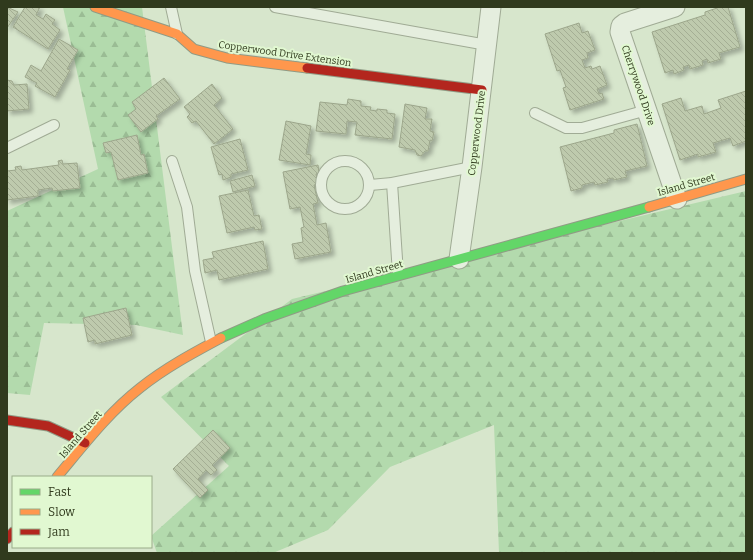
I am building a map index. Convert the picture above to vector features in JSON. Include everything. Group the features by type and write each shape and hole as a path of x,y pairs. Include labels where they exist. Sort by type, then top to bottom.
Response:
{"street":[{"name":"Copperwood Drive Extension","path":"95,7 177,34 194,49 227,58 482,90"},
{"name":"Copperwood Drive","path":"459,259 482,90 491,7"},
{"name":"Cherrywood Drive","path":"675,7 625,23 621,26 620,32 678,198"},
{"name":"Island Street","path":"58,476 85,442 104,422 152,378 211,342 289,309 398,274 459,259 746,179"},
{"path":"7,420 31,421 50,425 85,442"}],"lane":[{"path":"171,7 177,34"},
{"path":"275,7 487,45"},
{"path":"535,112 566,128 582,128 647,110"},
{"path":"7,148 54,125"},
{"path":"172,161 185,197 194,271 211,342"},
{"path":"346,161 360,165 369,178 370,185 368,194 357,207 350,210 341,210 326,201 322,194 320,185 326,170 338,162 346,161"},
{"path":"370,185 392,183 472,168"},
{"path":"392,183 398,274"}],"green space":[{"path":"63,7 142,7 183,335 136,325 44,323 30,395 7,393 7,211 98,169"},
{"path":"746,191 746,553 499,553 494,425 390,467 328,530 273,553 157,553 152,535 229,466 161,397 292,299"}],"building":[{"path":"7,7 18,12 7,28"},
{"path":"25,7 40,7 36,15 43,19 46,14 55,20 52,24 60,30 48,49 13,27"},
{"path":"720,7 728,7 740,47 719,53 721,59 708,63 707,59 702,61 703,65 690,69 689,65 683,67 684,70 674,74 673,70 665,73 652,32 705,15 705,12"},
{"path":"579,23 582,33 588,31 595,50 587,53 588,58 582,60 585,68 591,66 592,69 600,66 607,85 597,89 599,94 602,93 604,99 570,110 563,88 566,87 560,70 557,71 545,34"},
{"path":"59,39 78,50 67,69 70,70 55,97 35,86 37,83 25,77 31,65 41,71"},
{"path":"164,78 180,99 156,116 158,119 141,132 128,115 136,109 132,102"},
{"path":"7,80 12,81 14,85 27,84 29,109 7,111"},
{"path":"212,84 222,98 214,105 233,129 214,144 196,121 192,123 187,117 190,114 184,107"},
{"path":"746,91 746,141 733,146 730,138 713,143 716,152 698,157 698,154 680,160 662,104 681,98 685,111 702,106 704,114 721,108 718,100"},
{"path":"348,99 361,101 361,106 371,107 370,110 387,110 387,113 395,114 392,139 355,135 357,122 347,121 346,134 316,131 320,102 347,105"},
{"path":"405,104 427,108 425,119 432,119 430,131 434,132 432,141 430,140 428,151 425,151 421,156 417,155 415,150 399,147"},
{"path":"286,121 311,126 306,154 311,155 310,165 279,160"},
{"path":"637,124 647,166 625,171 627,177 614,180 613,178 607,179 608,182 595,185 594,182 582,185 582,188 571,191 560,147 614,133 614,130"},
{"path":"137,135 141,155 144,154 148,173 118,180 111,152 106,153 103,143"},
{"path":"240,139 248,170 231,174 231,177 223,180 222,174 219,175 211,147"},
{"path":"62,160 63,164 77,163 80,188 53,191 52,188 38,190 38,196 7,200 7,171 16,170 15,167 21,166 22,170 59,165 58,161"},
{"path":"318,165 319,173 316,174 318,184 314,185 318,203 313,204 317,225 326,223 331,252 295,259 292,244 303,242 301,228 304,227 300,207 290,209 283,172"},
{"path":"252,175 255,186 233,192 230,181"},
{"path":"248,190 254,216 259,215 262,229 255,230 254,227 227,233 219,196"},
{"path":"263,241 268,269 219,280 217,270 205,273 203,260 214,258 212,252"},
{"path":"126,308 132,335 95,344 95,340 88,342 83,318"},
{"path":"213,430 230,448 212,465 217,470 211,475 206,470 198,479 208,490 200,498 173,469"}],"traffic: fast":[{"path":"221,338 264,319 343,291 649,207"}],"traffic: slow":[{"path":"95,7 177,34 194,49 227,58 307,68"},
{"path":"649,207 746,179"},
{"path":"58,476 96,430 128,398 169,367 221,338"}],"traffic: jam":[{"path":"307,68 482,90"},
{"path":"7,420 48,426 85,443"},
{"path":"7,539 12,533"}]}
